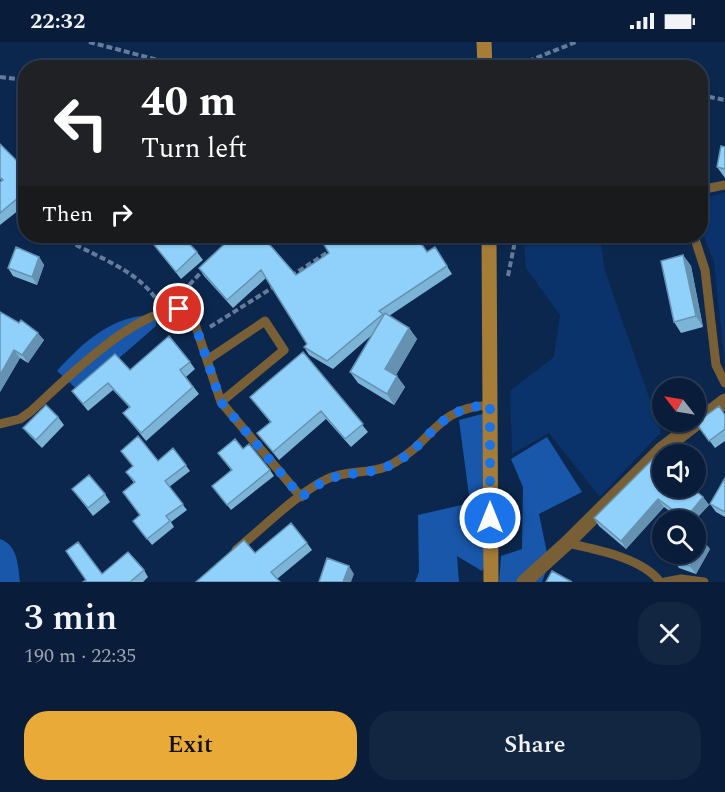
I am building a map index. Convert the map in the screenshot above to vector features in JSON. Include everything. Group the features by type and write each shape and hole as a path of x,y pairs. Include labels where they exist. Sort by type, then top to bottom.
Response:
{"main road":[{"path":"484,42 485,60"},
{"path":"489,243 491,582"}],"street":[{"path":"524,582 661,450 725,401"}],"lane":[{"path":"708,188 725,185"},
{"path":"696,243 705,270 717,365 725,383"},
{"path":"0,424 20,419 30,412 121,333 164,312 179,309 186,311 193,318 221,402 301,497"},
{"path":"207,360 265,321 284,350 221,402"},
{"path":"231,554 301,497 326,480 390,465 406,455 440,422 456,411 490,405"},
{"path":"567,543 603,550 632,562 660,582"},
{"path":"665,582 681,579 705,582"}],"path":[{"path":"89,42 158,60"},
{"path":"531,60 576,42"},
{"path":"0,77 18,79"},
{"path":"708,97 725,100"},
{"path":"73,243 134,278 151,291 164,312 212,260"},
{"path":"286,279 334,248"},
{"path":"200,334 277,285"}],"shaded area":[{"path":"725,192 725,366 714,262 707,243 708,197"},
{"path":"601,243 605,271 652,406 652,432 661,432 600,497 549,433 512,454 510,391 554,357 560,315 526,268 524,244"},
{"path":"152,315 156,320 156,326 80,392 57,371 99,332 124,320"},
{"path":"490,412 497,545 482,571 457,556 459,582 415,582 419,572 418,515 470,503 459,420"},
{"path":"547,437 582,492 539,514 549,563 542,582 499,582 501,556 522,549 523,487 511,459"},
{"path":"0,539 14,551 20,582 0,582"}],"building":[{"path":"0,144 18,162 18,198 0,213 0,182 3,180 0,177"},
{"path":"721,146 725,147 725,169 717,167"},
{"path":"153,243 189,243 197,252 176,272"},
{"path":"226,243 268,243 296,275 329,253 323,243 421,243 427,252 435,247 447,266 379,311 383,314 327,361 304,347 307,344 261,270 227,300 199,268"},
{"path":"16,247 39,257 32,277 8,268"},
{"path":"683,255 696,316 674,322 661,261"},
{"path":"0,312 19,323 21,320 38,333 22,355 14,350 0,375"},
{"path":"385,313 409,328 385,369 397,376 387,394 350,372"},
{"path":"169,336 190,362 180,370 193,387 141,433 123,413 130,407 108,383 83,404 72,391 115,354 130,370"},
{"path":"303,352 363,424 345,439 321,411 273,452 257,433 271,422 250,397"},
{"path":"46,405 58,417 36,440 23,428"},
{"path":"719,406 725,415 725,429 709,441 702,432 706,432 706,416"},
{"path":"138,436 158,461 173,448 186,465 165,481 183,504 166,516 170,521 147,539 133,521 140,515 123,492 135,482 126,472 133,466 121,451"},
{"path":"235,439 243,449 249,444 270,470 227,505 212,486 232,470 218,453"},
{"path":"652,460 652,498 702,498 692,510 673,510 658,499 621,541 594,518"},
{"path":"89,475 105,494 88,508 72,489"},
{"path":"725,478 725,512 710,504"},
{"path":"291,523 307,543 271,572 280,582 196,582 244,540 255,553"},
{"path":"78,542 102,574 128,552 144,570 130,582 83,582 86,580 66,551"},
{"path":"327,558 349,566 343,582 319,582"},
{"path":"552,571 572,582 546,582"}],"route":[{"path":"179,309 186,311 193,318 221,402 301,497 334,477 373,471 390,465 406,455 440,422 456,411 490,405 490,518"}]}
